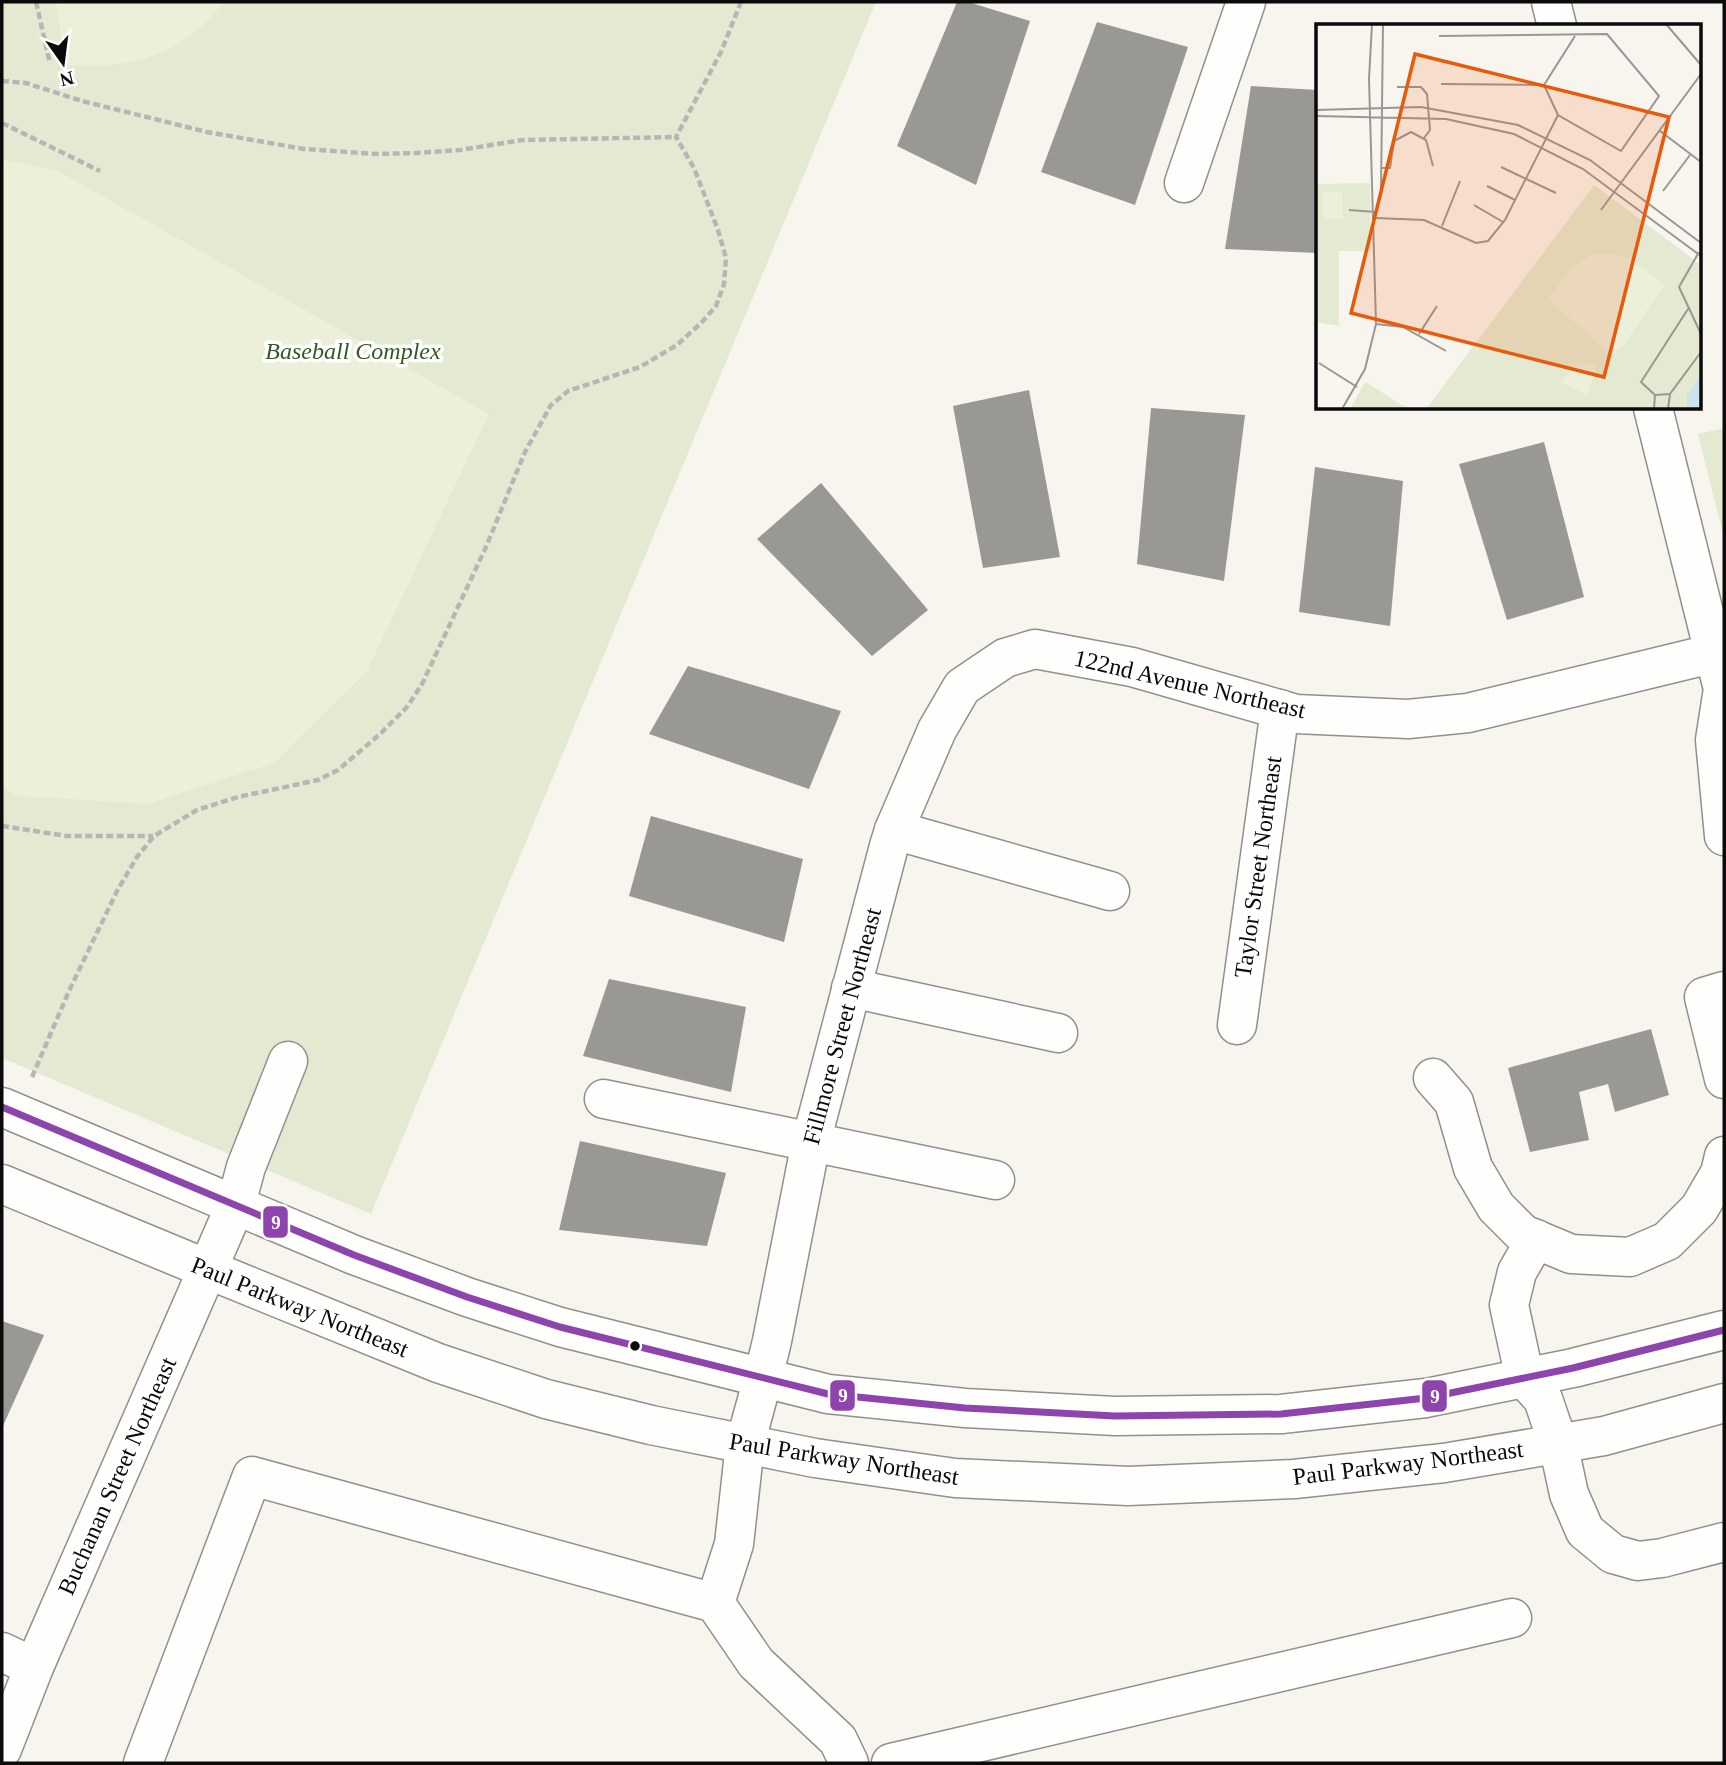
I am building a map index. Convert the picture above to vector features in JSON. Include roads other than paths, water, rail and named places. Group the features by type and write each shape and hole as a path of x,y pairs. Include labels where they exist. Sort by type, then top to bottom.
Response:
{"street":[{"path":"1184,183 1246,2"},
{"path":"1551,2 1556,24"},
{"path":"1654,410 1722,680 1715,740 1724,836"},
{"name":"122nd Avenue Northeast","path":"962,687 1005,658 1035,649 1132,667 1296,714 1408,719 1722,680"},
{"name":"Fillmore Street Northeast","path":"715,1603 734,1544 746,1444 764,1378 811,1142 851,988 894,831 937,730 962,687"},
{"name":"Taylor Street Northeast","path":"1237,1025 1280,709"},
{"path":"894,831 1110,891"},
{"path":"851,988 1058,1033"},
{"path":"1724,991 1704,997 1724,1079"},
{"name":"Buchanan Street Northeast","path":"2,1749 18,1659 207,1269 236,1204 246,1167 288,1061"},
{"path":"1433,1079 1454,1102 1474,1168 1496,1207 1523,1234 1571,1254 1630,1256 1667,1241 1699,1209 1720,1173 1724,1156"},
{"path":"604,1099 995,1180"},
{"path":"2,1107 354,1255 467,1297 560,1327 828,1394 965,1408 1115,1416 1281,1414 1426,1398 1525,1379 1724,1330"},
{"name":"Paul Parkway Northeast","path":"2,1184 438,1363 546,1399 651,1425 815,1458 955,1478 1128,1486 1294,1479 1444,1463 1604,1436 1724,1403"},
{"path":"1536,1239 1517,1272 1509,1305 1525,1379 1543,1399 1558,1443 1569,1494 1585,1531 1613,1554 1638,1561 1662,1558 1724,1542"},
{"path":"143,1763 252,1476 715,1603 756,1663 838,1740 849,1763"},
{"path":"891,1763 1511,1618"}],"park label":[{"name":"Baseball Complex","path":"353,351"}]}
